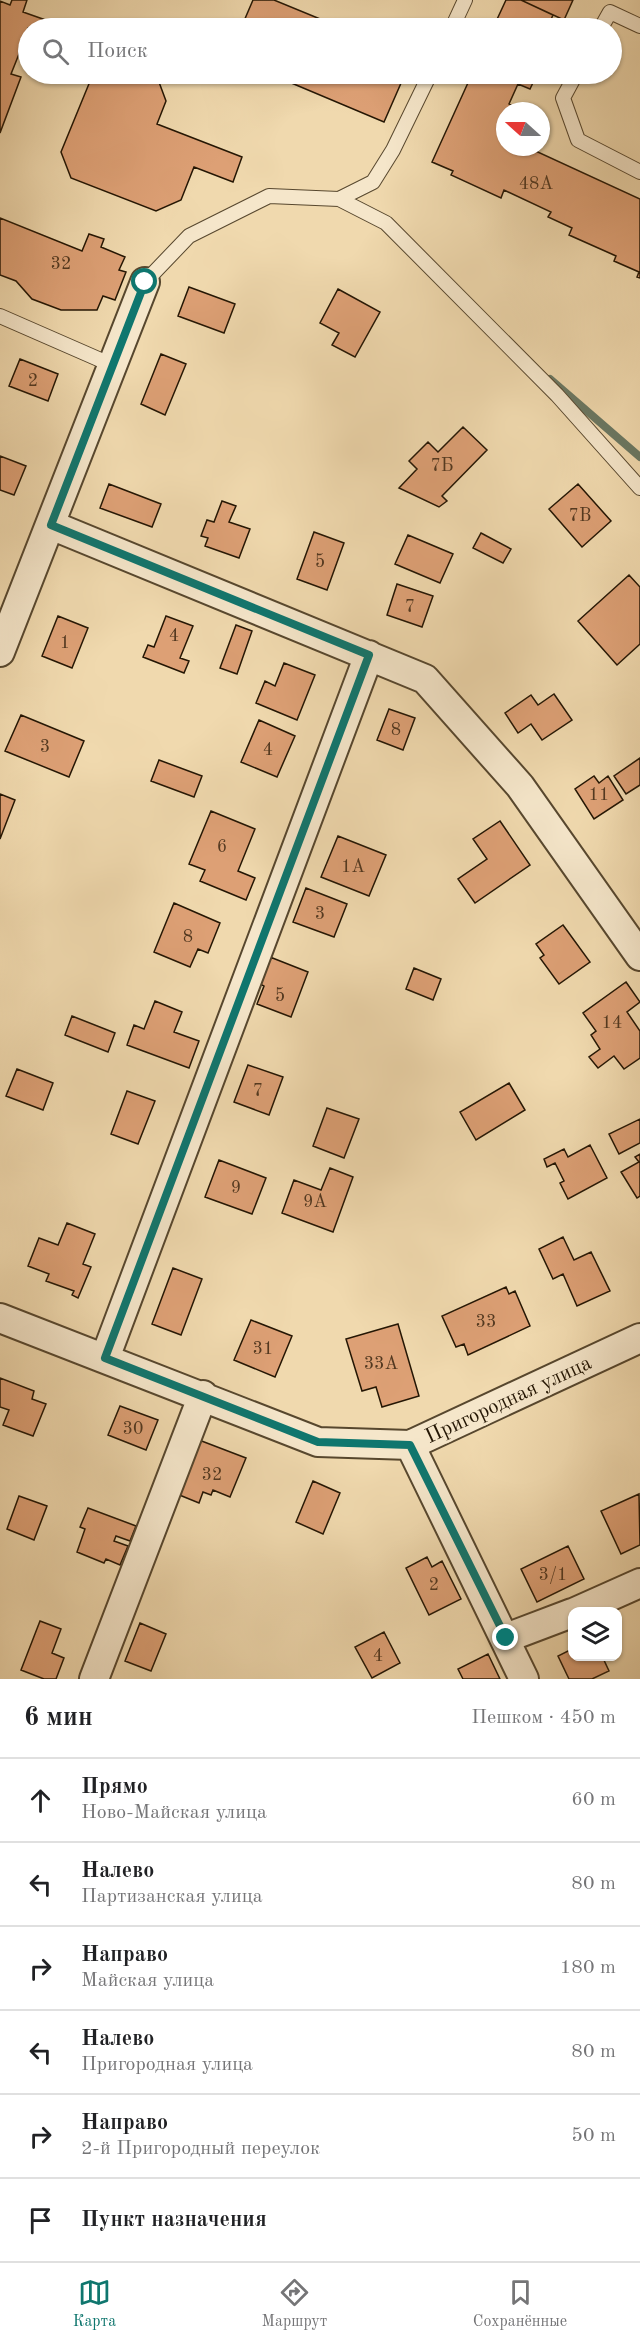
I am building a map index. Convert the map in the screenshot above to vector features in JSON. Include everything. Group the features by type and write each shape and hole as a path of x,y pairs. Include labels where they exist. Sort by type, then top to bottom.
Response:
{"street":[{"path":"0,652 145,282"},
{"path":"51,525 425,679 520,786 640,956"},
{"path":"105,1358 369,655"},
{"name":"Пригородная улица","path":"0,1318 203,1395 318,1442 410,1445 640,1338"},
{"path":"94,1679 203,1395"},
{"path":"410,1445 524,1679"},
{"path":"585,1607 640,1583"},
{"path":"506,1638 568,1614"}],"lane":[{"path":"457,18 465,0"},
{"path":"607,18 610,12 640,26"},
{"path":"339,199 374,182 393,150 425,84"},
{"path":"571,84 563,98 578,140 640,172"},
{"path":"145,282 189,236 269,196 339,199 386,223 556,395 640,488"},
{"path":"0,316 112,365"}],"building":[{"path":"12,0 27,0 23,12 40,18 18,18 18,56 11,74 18,76 18,84 0,133 0,1 10,5"},
{"path":"253,0 274,0 318,18 245,18"},
{"path":"506,0 521,0 553,15 552,18 498,18"},
{"path":"521,0 573,0 565,18 560,18"},
{"path":"89,84 160,84 166,101 157,124 242,157 233,182 194,167 181,200 156,211 71,178 61,152"},
{"path":"294,84 401,84 384,122"},
{"path":"467,84 518,84 510,102 496,102 496,156 547,156 640,199 640,278 637,277 639,272 614,261 616,256 569,235 572,228 548,217 551,212 504,190 501,198 451,175 453,171 432,162"},
{"path":"518,84 532,84 530,89"},
{"path":"0,218 82,251 89,234 104,239 101,247 125,257 119,270 126,272 115,300 103,296 97,310 61,310 32,299 16,281 0,275"},
{"path":"189,287 235,304 224,333 178,316"},
{"path":"338,289 380,312 355,357 332,345 339,333 320,323"},
{"path":"161,354 186,364 165,415 141,404"},
{"path":"20,359 58,374 48,401 9,386"},
{"path":"463,427 487,450 442,496 447,501 439,507 399,488 417,469 409,461 428,442 438,452"},
{"path":"0,456 26,466 14,495 0,490"},
{"path":"109,484 161,504 152,527 100,508"},
{"path":"578,484 611,521 582,547 549,509"},
{"path":"222,501 236,506 229,522 250,529 239,558 205,546 208,538 201,536 207,520 214,522"},
{"path":"314,532 344,543 327,590 297,579"},
{"path":"481,533 511,549 503,563 473,548"},
{"path":"408,535 453,554 440,583 395,564"},
{"path":"629,575 640,587 640,644 617,665 578,621"},
{"path":"397,584 433,596 422,627 387,615"},
{"path":"58,616 88,628 72,668 42,656"},
{"path":"166,616 193,626 180,658 189,661 184,673 143,657 148,645 154,647"},
{"path":"236,625 252,631 237,674 220,668"},
{"path":"284,663 315,675 297,720 256,703 265,681 275,686"},
{"path":"554,694 572,720 542,740 531,724 518,733 505,713 531,695 538,705"},
{"path":"389,709 415,718 403,750 377,740"},
{"path":"21,715 84,741 69,777 5,751"},
{"path":"259,720 295,736 277,777 241,762"},
{"path":"640,758 640,785 626,794 614,776"},
{"path":"159,760 202,776 194,797 151,781"},
{"path":"594,776 599,783 608,776 623,800 594,819 575,789"},
{"path":"0,794 15,800 0,839"},
{"path":"211,811 255,829 238,871 255,878 246,900 200,881 205,870 189,864"},
{"path":"500,821 530,865 475,903 458,879 487,859 473,839"},
{"path":"338,836 386,855 369,896 321,877"},
{"path":"306,888 347,904 334,937 293,922"},
{"path":"174,903 220,923 208,953 198,949 190,967 154,952"},
{"path":"563,925 590,962 559,984 540,958 544,955 536,944"},
{"path":"270,957 308,972 291,1017 257,1004 264,986 260,984"},
{"path":"414,968 441,979 433,1000 406,989"},
{"path":"626,982 640,1002 627,1012 640,1031 640,1058 624,1069 614,1056 598,1068 589,1057 600,1049 591,1035 596,1031 583,1013"},
{"path":"155,1001 182,1012 174,1032 199,1041 189,1068 127,1045 134,1025 144,1029"},
{"path":"72,1016 115,1033 108,1052 65,1035"},
{"path":"248,1065 283,1077 269,1115 234,1102"},
{"path":"17,1069 53,1083 43,1110 6,1096"},
{"path":"509,1083 525,1110 476,1140 460,1112"},
{"path":"127,1091 155,1101 138,1144 111,1134"},
{"path":"327,1108 359,1119 344,1158 313,1146"},
{"path":"640,1119 640,1143 619,1154 609,1134"},
{"path":"590,1145 607,1178 568,1199 560,1183 564,1181 555,1163 547,1167 544,1159 564,1149 568,1157"},
{"path":"640,1154 640,1196 637,1198 621,1172 639,1162 635,1157"},
{"path":"219,1160 266,1178 252,1214 205,1197"},
{"path":"330,1168 353,1177 333,1232 282,1213 294,1180 321,1190"},
{"path":"67,1223 95,1234 83,1264 91,1267 78,1298 72,1295 74,1291 46,1281 49,1274 28,1266 39,1238 58,1245"},
{"path":"563,1237 574,1260 591,1252 610,1291 577,1306 563,1274 553,1279 539,1249"},
{"path":"173,1268 202,1279 181,1335 152,1324"},
{"path":"506,1287 509,1294 515,1291 530,1326 468,1355 464,1344 456,1347 442,1316"},
{"path":"251,1320 292,1336 275,1377 234,1360"},
{"path":"398,1324 419,1396 382,1407 376,1387 362,1391 346,1339"},
{"path":"0,1378 34,1391 32,1399 46,1404 33,1436 3,1425 9,1410 0,1407"},
{"path":"120,1406 158,1420 146,1450 108,1435"},
{"path":"199,1440 246,1458 230,1497 213,1490 211,1495 203,1492 199,1503 177,1494"},
{"path":"313,1481 340,1493 323,1534 296,1522"},
{"path":"639,1494 640,1545 621,1554 601,1511"},
{"path":"19,1496 47,1506 34,1540 7,1529"},
{"path":"88,1508 136,1526 130,1541 116,1536 114,1541 128,1546 120,1565 106,1559 104,1563 77,1552 85,1529 80,1527"},
{"path":"568,1546 584,1579 537,1602 521,1569"},
{"path":"427,1557 432,1567 442,1561 461,1599 429,1615 406,1568"},
{"path":"40,1621 61,1629 52,1653 64,1658 56,1679 44,1679 21,1670"},
{"path":"140,1623 166,1634 151,1671 125,1661"},
{"path":"384,1632 400,1663 372,1678 355,1647"},
{"path":"568,1651 568,1661 604,1661 609,1671 592,1679 569,1679 558,1656"},
{"path":"488,1654 500,1679 463,1679 458,1669"}],"waterway":[{"path":"550,379 640,457"}],"route":[{"path":"145,282 51,525 369,655 105,1358 318,1442 410,1445 506,1638"}]}
